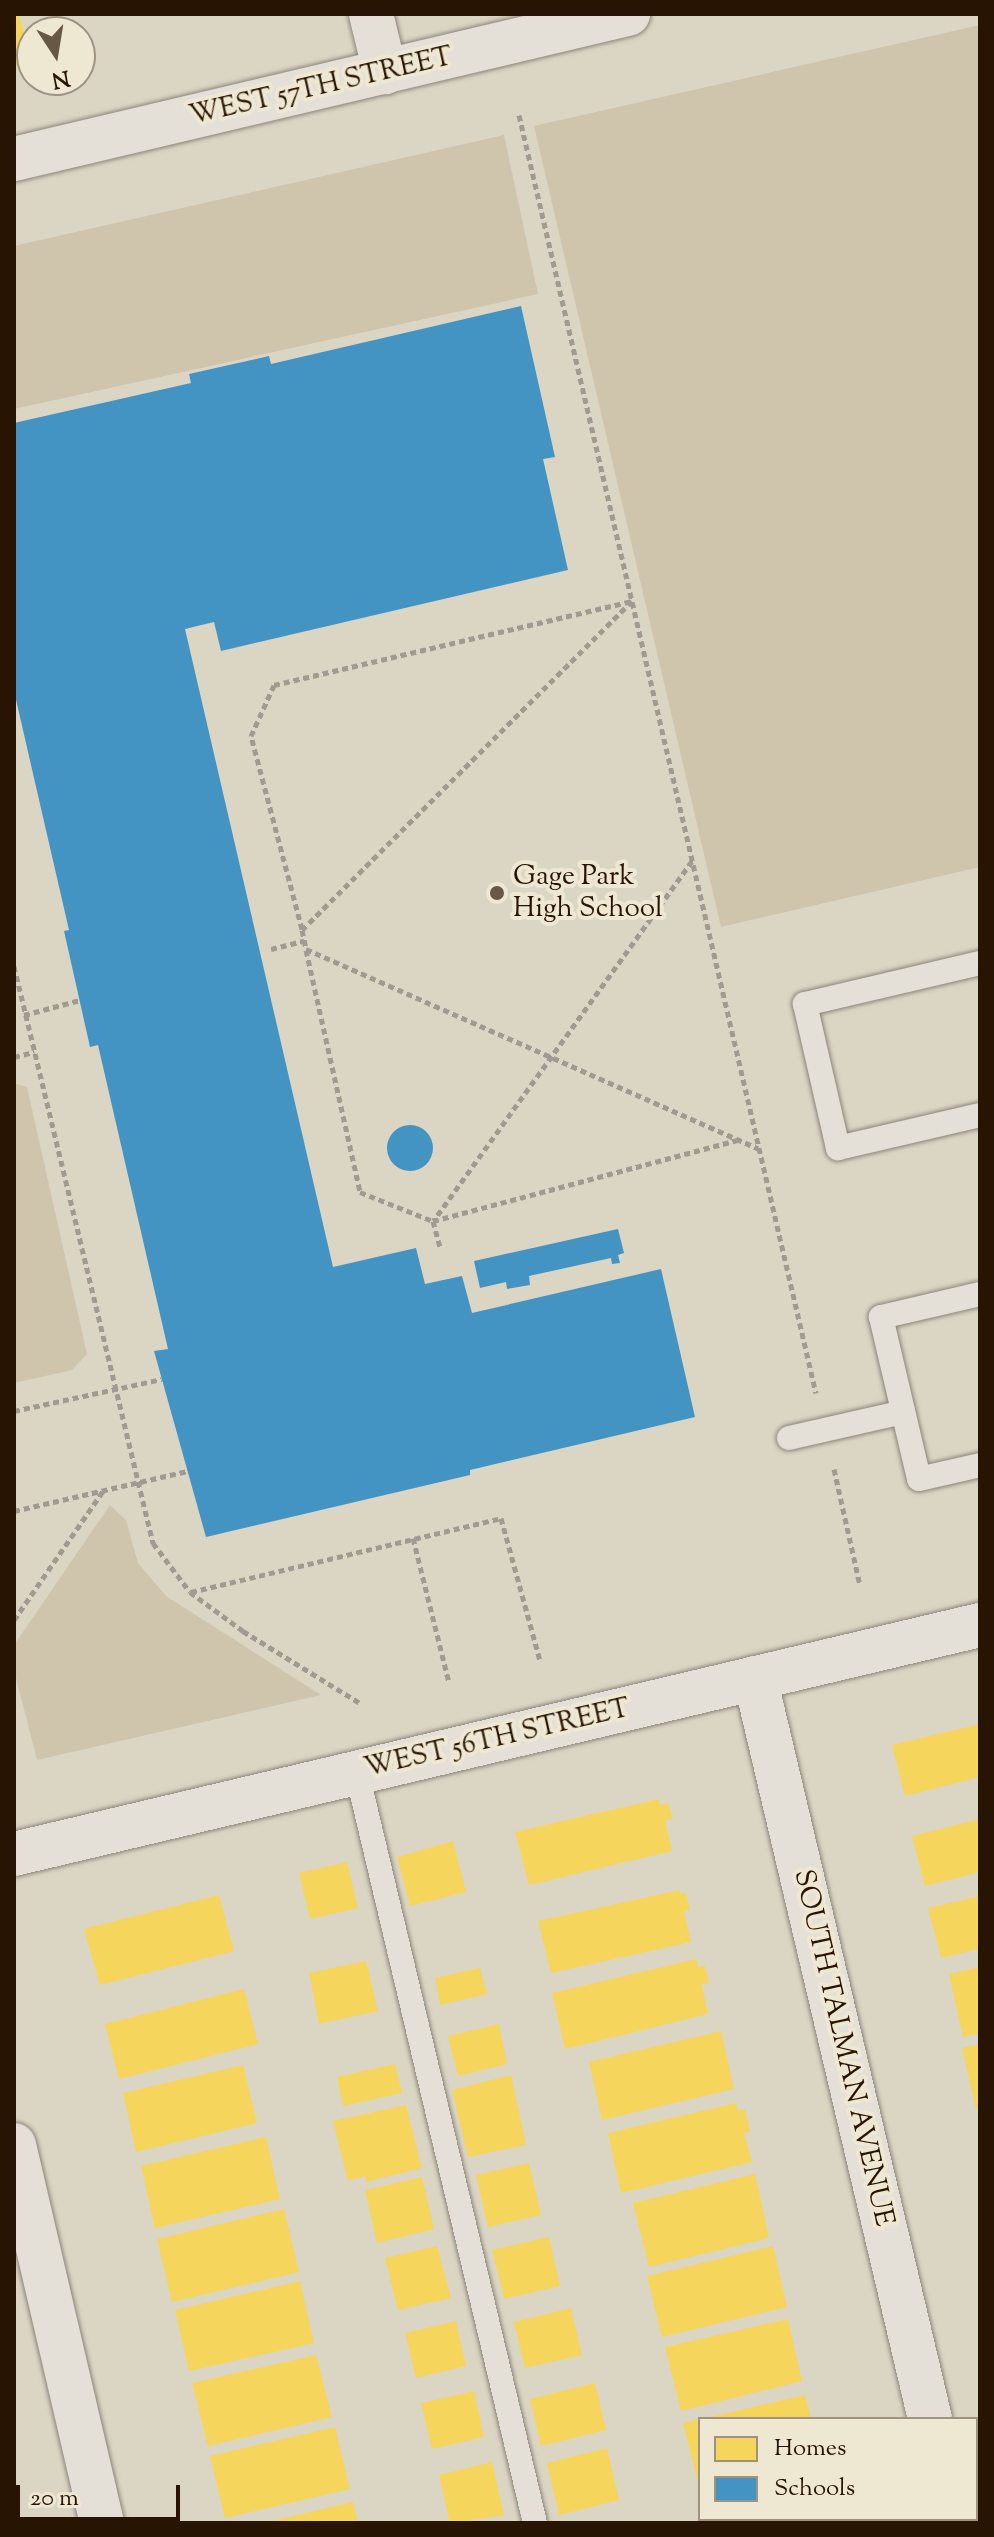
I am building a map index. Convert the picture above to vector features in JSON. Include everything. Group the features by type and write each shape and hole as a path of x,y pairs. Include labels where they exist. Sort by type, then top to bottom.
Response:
{"street":[{"path":"371,14 385,72"},
{"name":"WEST 57TH STREET","path":"14,159 628,14"},
{"name":"WEST 56TH STREET","path":"14,1854 980,1625"},
{"name":"SOUTH TALMAN AVENUE","path":"755,1678 930,2417"},
{"path":"14,2145 102,2523"}],"lane":[{"path":"980,963 805,1004 838,1148 980,1115"},
{"path":"980,1294 881,1317 919,1479 980,1465"},
{"path":"789,1438 903,1412"},
{"path":"357,1773 535,2523"}],"path":[{"path":"519,115 860,1585"},
{"path":"302,930 632,601"},
{"path":"632,601 274,685 251,736 302,930 360,1192 433,1221 737,1140"},
{"path":"433,1221 693,861"},
{"path":"271,949 304,941"},
{"path":"306,949 549,1059 759,1149"},
{"path":"14,966 153,1543 168,1568 190,1592 243,1631 360,1703"},
{"path":"24,1015 80,1000"},
{"path":"14,1057 34,1052"},
{"path":"433,1221 441,1250"},
{"path":"14,1411 162,1379"},
{"path":"14,1511 187,1471"},
{"path":"14,1620 104,1490"},
{"path":"190,1592 501,1518 540,1661"},
{"path":"413,1538 449,1682"}],"shaded area":[{"path":"980,25 980,867 721,927 534,126"},
{"path":"504,135 538,294 14,409 14,246"},
{"path":"14,1083 27,1087 87,1354 72,1370 14,1383"},
{"path":"110,1505 126,1520 138,1563 166,1596 321,1695 37,1760 14,1670 14,1645"}],"building: Homes":[{"path":"14,14 19,14 16,16 14,66"},
{"path":"980,1724 980,1777 905,1796 892,1745"},
{"path":"659,1799 659,1805 668,1803 673,1819 665,1820 672,1851 529,1885 515,1832"},
{"path":"980,1819 980,1872 925,1886 912,1836"},
{"path":"453,1841 466,1892 410,1906 397,1857"},
{"path":"347,1862 358,1908 310,1919 299,1873"},
{"path":"680,1890 680,1894 686,1893 690,1910 684,1911 691,1942 551,1973 538,1921"},
{"path":"219,1895 234,1951 100,1985 84,1929"},
{"path":"980,1896 980,1949 941,1958 928,1908"},
{"path":"696,1959 698,1967 705,1966 709,1983 702,1984 708,2014 565,2049 552,1993"},
{"path":"366,1961 378,2011 319,2024 309,1973"},
{"path":"980,1967 980,2033 963,2037 949,1974"},
{"path":"480,1968 487,1994 440,2005 435,1978"},
{"path":"244,1989 258,2044 119,2079 105,2024"},
{"path":"499,2024 507,2064 458,2076 448,2036"},
{"path":"721,2031 734,2089 602,2120 589,2062"},
{"path":"980,2044 980,2109 976,2109 962,2048"},
{"path":"395,2064 402,2093 343,2106 337,2077"},
{"path":"243,2065 257,2123 136,2152 123,2093"},
{"path":"511,2075 526,2145 468,2157 452,2090"},
{"path":"736,2103 738,2111 745,2109 750,2132 744,2133 752,2162 621,2193 608,2133"},
{"path":"406,2105 422,2168 366,2182 365,2176 348,2181 333,2121"},
{"path":"266,2137 280,2199 155,2228 141,2166"},
{"path":"529,2163 541,2215 488,2227 476,2175"},
{"path":"755,2174 769,2238 649,2267 633,2203"},
{"path":"422,2177 434,2229 377,2243 365,2190"},
{"path":"284,2209 299,2272 172,2302 157,2239"},
{"path":"549,2237 560,2286 504,2299 492,2250"},
{"path":"437,2246 451,2298 398,2310 385,2258"},
{"path":"773,2246 787,2307 662,2337 647,2276"},
{"path":"300,2281 314,2343 189,2371 175,2310"},
{"path":"571,2308 582,2355 525,2368 514,2322"},
{"path":"788,2319 802,2381 681,2411 665,2347"},
{"path":"456,2321 466,2366 416,2378 405,2333"},
{"path":"316,2355 332,2417 208,2446 192,2383"},
{"path":"595,2383 606,2430 541,2446 530,2399"},
{"path":"474,2391 484,2437 432,2449 421,2403"},
{"path":"805,2395 810,2417 710,2417"},
{"path":"698,2419 698,2482 683,2423"},
{"path":"335,2427 350,2489 225,2518 210,2456"},
{"path":"607,2448 619,2500 559,2515 547,2463"},
{"path":"492,2462 504,2515 450,2523 439,2475"},
{"path":"353,2502 358,2523 267,2523 267,2522"},
{"path":"708,2521 837,2523 708,2523"}],"building: Schools":[{"path":"521,306 555,457 543,459 568,570 221,651 214,622 185,629 333,1267 416,1248 425,1284 462,1276 472,1313 661,1269 695,1417 470,1470 470,1475 206,1537 154,1351 168,1349 98,1045 90,1047 64,931 69,930 14,691 14,423 191,383 189,374 269,356 271,364"},
{"path":"410,1125 426,1132 433,1148 426,1164 410,1171 394,1164 387,1148 394,1132"},
{"path":"618,1229 624,1253 618,1255 620,1263 612,1264 611,1258 529,1276 530,1285 507,1289 506,1282 480,1288 474,1261"}],"place":[{"name":"Gage Park High School","path":"497,893"}]}
